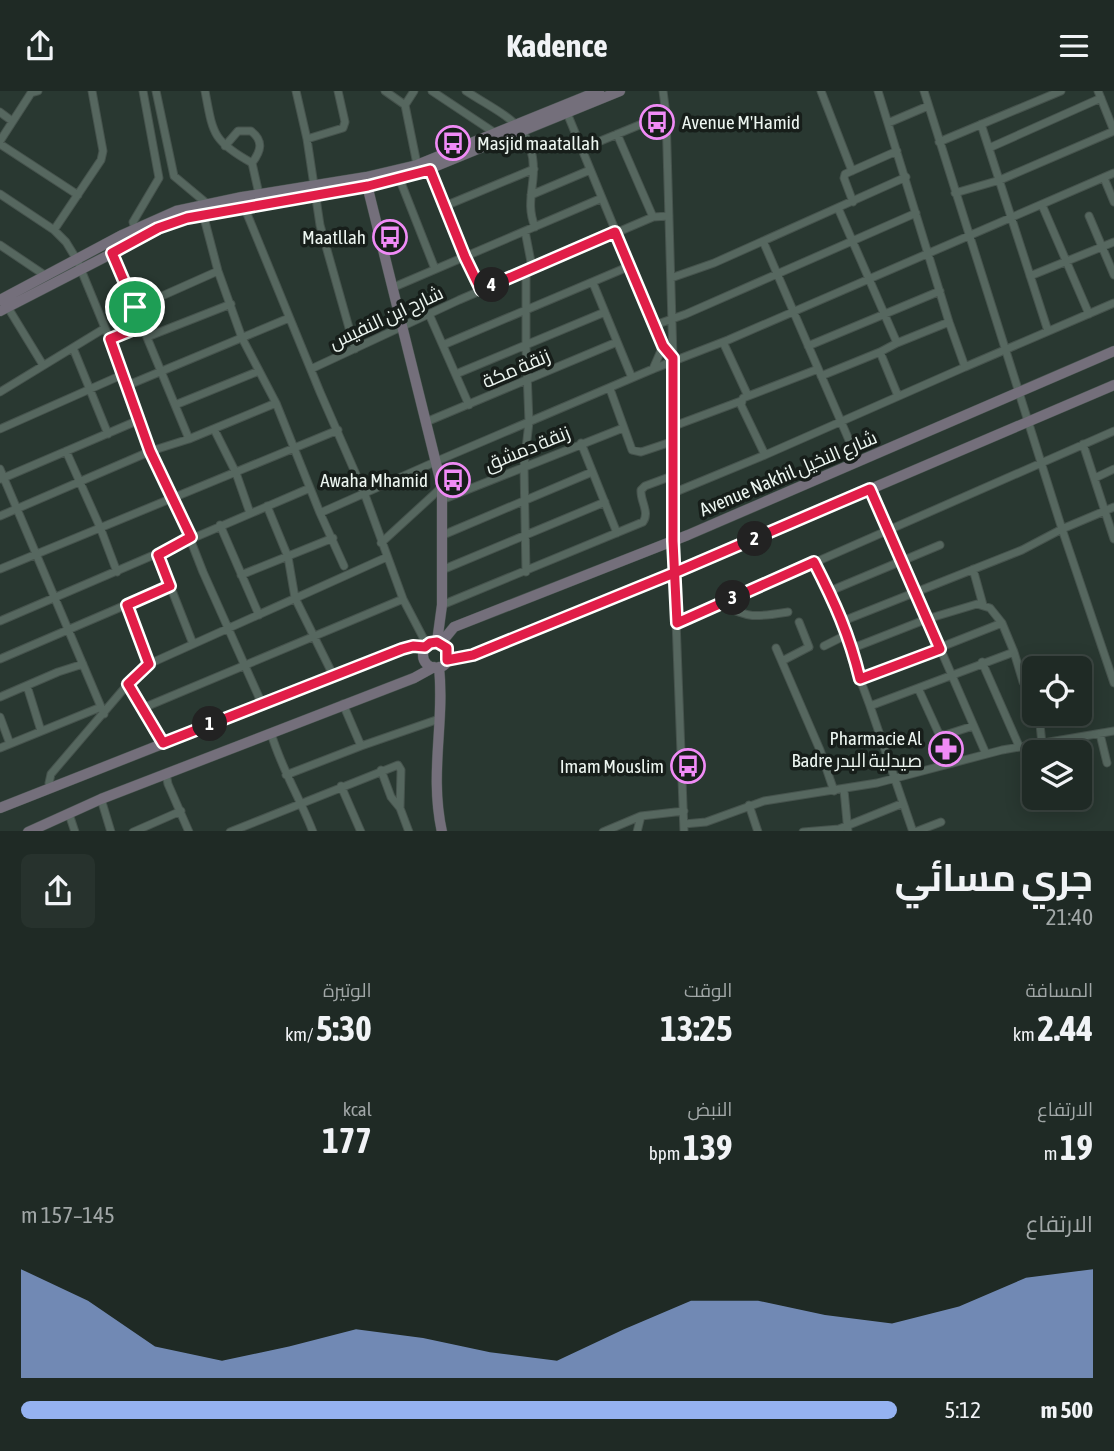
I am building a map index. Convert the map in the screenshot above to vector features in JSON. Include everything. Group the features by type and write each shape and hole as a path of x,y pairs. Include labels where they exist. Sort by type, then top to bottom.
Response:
{"street":[{"path":"38,91 31,93 0,143 78,195"},
{"path":"54,230 101,160 103,151 92,91"},
{"path":"137,233 133,222 159,178 144,91"},
{"path":"156,91 174,176 208,210 218,271 242,338 276,403 344,566"},
{"path":"214,91 205,92 214,132 225,146 252,163 259,194"},
{"path":"296,91 307,139 320,225 355,349"},
{"path":"307,139 343,128 345,123 338,91"},
{"path":"385,91 405,105 423,168 445,206 481,290"},
{"path":"405,105 414,91"},
{"path":"432,91 499,136"},
{"path":"466,91 520,128 529,141 534,169 530,213 535,227"},
{"path":"520,128 599,91"},
{"path":"2,303 137,233 208,210 243,202 367,182 423,168 499,136 567,113 620,91"},
{"path":"663,91 666,114 673,360 673,541 684,827 706,822 749,805 844,790 1022,746"},
{"path":"821,91 852,171"},
{"path":"878,91 965,367"},
{"path":"924,91 1018,393 1114,683"},
{"path":"939,142 1061,91"},
{"path":"955,193 1000,180 1114,131 1100,95 989,148"},
{"path":"888,123 929,106"},
{"path":"0,113 12,121"},
{"path":"567,113 663,346 673,360"},
{"path":"581,149 666,114"},
{"path":"981,124 1048,331"},
{"path":"225,146 238,131 251,131 259,139 261,146 252,163"},
{"path":"617,134 653,217"},
{"path":"853,202 845,174 897,151"},
{"path":"445,206 534,169"},
{"path":"531,195 590,170"},
{"path":"320,513 1114,173"},
{"path":"398,175 435,269"},
{"path":"159,178 174,176"},
{"path":"671,278 763,241 906,177"},
{"path":"1104,178 1114,202"},
{"path":"367,182 437,461 444,499 442,605 440,626 433,644"},
{"path":"243,202 259,194 316,190"},
{"path":"0,194 54,230 66,242 79,264 124,375 150,451 174,498 203,572 262,703"},
{"path":"394,287 602,198"},
{"path":"243,202 289,319 365,495 403,599 433,644"},
{"path":"1042,205 1089,314"},
{"path":"838,208 897,344"},
{"path":"655,325 916,213"},
{"name":"شارح ابن النفيس","path":"311,369 481,290 615,232 653,217 669,216"},
{"path":"1089,216 1114,275"},
{"path":"525,232 529,269 526,311 529,422 524,466 526,572"},
{"path":"2,303 46,276 112,253 137,233"},
{"path":"763,241 858,461"},
{"path":"1030,276 1114,242"},
{"path":"0,244 46,276"},
{"path":"112,253 189,439"},
{"path":"443,345 630,266"},
{"path":"135,307 218,271"},
{"path":"593,283 632,378"},
{"path":"808,346 940,291"},
{"path":"2,303 43,365"},
{"path":"673,493 765,456 1114,303"},
{"path":"147,337 231,304"},
{"path":"456,374 605,312"},
{"path":"429,314 469,405"},
{"path":"126,386 289,319"},
{"path":"674,426 745,398 880,352 949,322"},
{"path":"110,339 142,326"},
{"path":"0,392 105,328"},
{"name":"زنقة مكة","path":"426,422 617,342"},
{"path":"723,342 745,398 743,409 765,456"},
{"path":"653,369 663,346"},
{"path":"73,348 108,434"},
{"name":"Avenue Nakhil شارع النخيل","path":"451,630 673,541 1114,351"},
{"path":"880,352 898,396"},
{"path":"175,405 259,371"},
{"path":"0,429 124,375"},
{"path":"31,831 101,799 414,678 440,665 473,655 674,573 1114,385"},
{"path":"610,389 622,428 635,452 650,450 674,441"},
{"path":"0,516 150,451 189,439 276,403"},
{"path":"102,710 1,475 138,421"},
{"name":"زنقة دمشق","path":"444,499 622,428"},
{"path":"214,429 236,473 250,513"},
{"path":"0,569 338,430"},
{"path":"677,623 1114,431"},
{"path":"581,443 617,533"},
{"path":"1083,445 1114,539"},
{"path":"65,451 100,527 117,572"},
{"path":"1095,478 1114,469"},
{"path":"443,535 592,472"},
{"path":"442,605 643,522 646,518 641,490 645,485 672,476"},
{"path":"381,543 442,487"},
{"path":"0,621 310,488"},
{"path":"870,489 986,754"},
{"path":"442,570 604,502"},
{"path":"267,506 288,558 295,599 333,675"},
{"path":"843,621 1022,549 1114,507"},
{"path":"220,525 259,615"},
{"path":"241,575 333,538"},
{"path":"830,591 940,545"},
{"path":"158,555 193,644"},
{"path":"53,786 50,783 51,774 102,710 149,664 387,557"},
{"path":"814,562 848,634 901,804 914,831 940,822"},
{"path":"973,569 983,605"},
{"path":"0,659 170,586"},
{"path":"143,708 403,599"},
{"path":"721,604 754,617 788,612"},
{"path":"127,605 149,664"},
{"path":"853,648 926,619 968,606 983,605 996,613 1002,623 1022,679"},
{"path":"782,661 809,647 799,622"},
{"path":"860,679 1002,623"},
{"path":"440,626 444,630 451,630"},
{"path":"440,665 425,661 423,653 451,630"},
{"path":"824,646 848,634"},
{"path":"0,807 402,649 433,644 447,648 440,665 436,781 442,831"},
{"path":"776,648 797,702 820,750 834,791"},
{"path":"870,706 1014,652"},
{"path":"982,662 1019,746"},
{"path":"0,697 83,664"},
{"path":"128,684 163,743"},
{"path":"27,686 41,731"},
{"path":"918,688 939,734 945,735 973,726"},
{"path":"343,704 361,745"},
{"path":"0,748 102,710"},
{"path":"0,717 10,744"},
{"path":"286,775 361,745 439,719"},
{"path":"1065,740 1114,731"},
{"path":"271,733 286,775 313,831"},
{"path":"1100,734 1107,763"},
{"path":"230,831 392,765 400,767 400,808"},
{"path":"381,770 391,797 400,808 409,831"},
{"path":"166,774 189,831"},
{"path":"341,786 361,831"},
{"path":"844,790 848,829"},
{"path":"101,799 111,831"},
{"path":"803,831 848,829 901,804"},
{"path":"749,805 758,831"},
{"path":"133,831 181,811"},
{"path":"603,831 641,816 684,811"},
{"path":"69,814 75,831"},
{"path":"637,831 641,816"}],"place":[{"name":"Avenue M'Hamid","path":"657,122"},
{"name":"Masjid maatallah","path":"453,143"},
{"name":"Maatllah","path":"390,237"},
{"name":"Awaha Mhamid","path":"453,480"},
{"name":"Pharmacie Al Badre صيدلية البدر","path":"946,749"},
{"name":"Imam Mouslim","path":"688,766"}],"route":[{"path":"135,307 112,253 158,228 203,214 368,186 430,170 481,290 615,232 663,346 673,358 672,476 674,573 677,623 814,562 848,634 860,679 940,649 870,489 674,573 473,655 447,660 447,648 437,642 425,647 402,649 163,743 128,684 149,664 127,605 170,586 158,555 191,537 150,451 110,339 142,326 135,307"}]}
